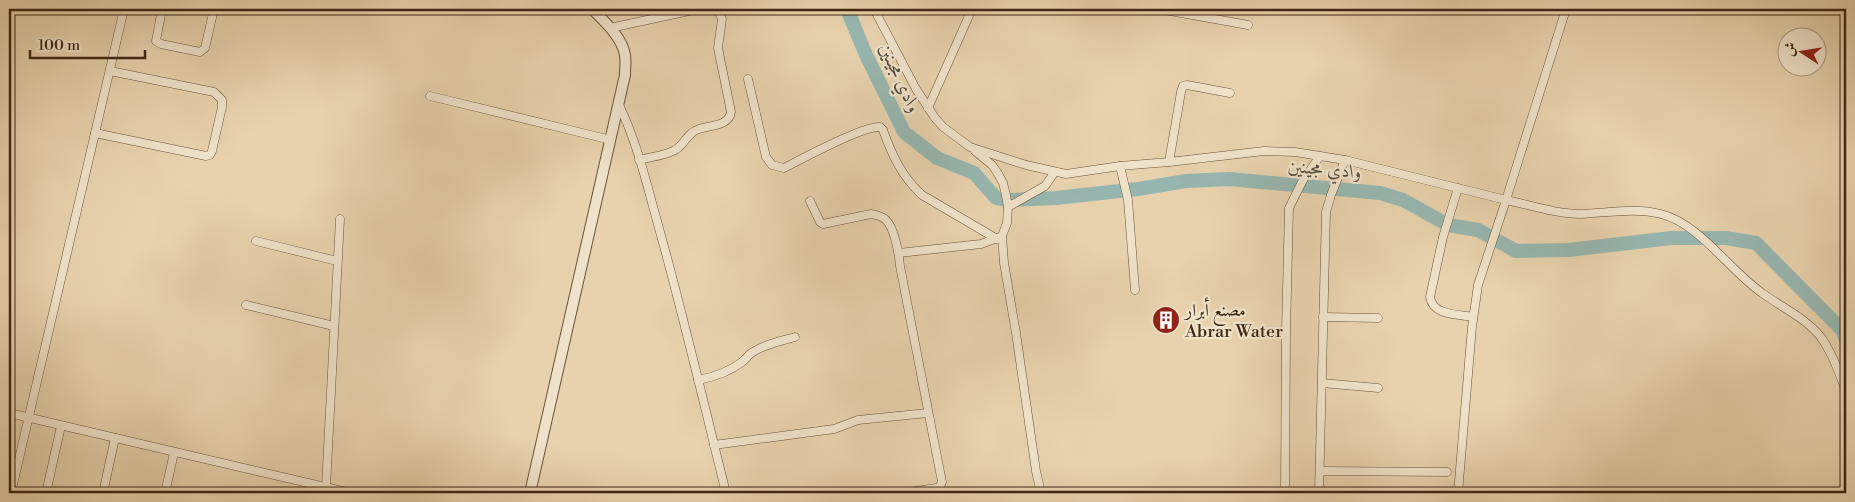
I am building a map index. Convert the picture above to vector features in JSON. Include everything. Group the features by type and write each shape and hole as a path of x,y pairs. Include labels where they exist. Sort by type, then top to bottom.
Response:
{"street":[{"path":"10,493 124,9"},
{"path":"162,9 156,41 161,44 200,52 205,48 214,9"},
{"path":"530,493 625,75 625,55 621,44 610,28 592,9"},
{"path":"610,28 698,9"},
{"path":"639,160 675,151 688,135 698,129 727,122 730,118 731,112 718,48 722,19 717,9"},
{"path":"874,9 928,108 943,127 992,165 1003,183 1008,207 1007,223 1000,238 1041,493"},
{"path":"928,108 972,9"},
{"path":"1159,9 1248,25"},
{"path":"1458,493 1478,284 1497,230 1566,9"},
{"path":"96,133 206,156 210,155 212,151 222,100 214,92 110,71"},
{"path":"748,79 766,157 772,165 784,168 855,134 875,126 880,127 897,164 922,195 1000,238"},
{"path":"1170,162 1183,86 1187,85 1230,93"},
{"path":"430,96 611,140"},
{"path":"619,105 628,124 639,160 678,300 726,493"},
{"path":"970,147 1054,173 1074,174 1120,166 1264,151 1295,152 1345,160 1506,200 1567,213 1646,211 1662,214 1681,223 1695,233 1737,274 1762,294 1805,322 1819,336 1836,366 1846,391"},
{"path":"1285,493 1284,421 1288,213 1293,197 1320,156"},
{"path":"1319,493 1326,212 1345,160"},
{"path":"1120,166 1128,200 1135,290"},
{"path":"1008,207 1045,186 1054,173"},
{"path":"1458,188 1443,238 1431,289 1431,303 1438,310 1474,317"},
{"path":"810,200 820,222 823,224 871,214 878,215 886,220 889,225 899,253 942,482 937,488 901,493"},
{"path":"326,487 340,219"},
{"path":"899,253 982,244 1000,238"},
{"path":"256,241 338,261"},
{"path":"246,305 334,326"},
{"path":"1323,317 1378,318"},
{"path":"698,380 715,377 724,373 760,348 794,337"},
{"path":"1322,384 1378,388"},
{"path":"9,413 326,487 339,492 351,493"},
{"path":"714,446 834,429 858,420 928,413"},
{"path":"46,493 60,426"},
{"path":"103,493 115,438"},
{"path":"165,493 174,453"},
{"path":"1320,471 1447,472"}],"waterway":[{"name":"وادي مجينين","path":"847,9 866,55 904,132 937,158 974,173 996,198 1011,200 1056,198 1138,189 1186,181 1229,179 1380,193 1403,200 1448,225 1478,230 1516,251 1569,250 1671,238 1726,238 1756,243 1843,331 1846,340"}],"place":[{"name":"مصنع أبرار Abrar Water","path":"1166,320"}]}
